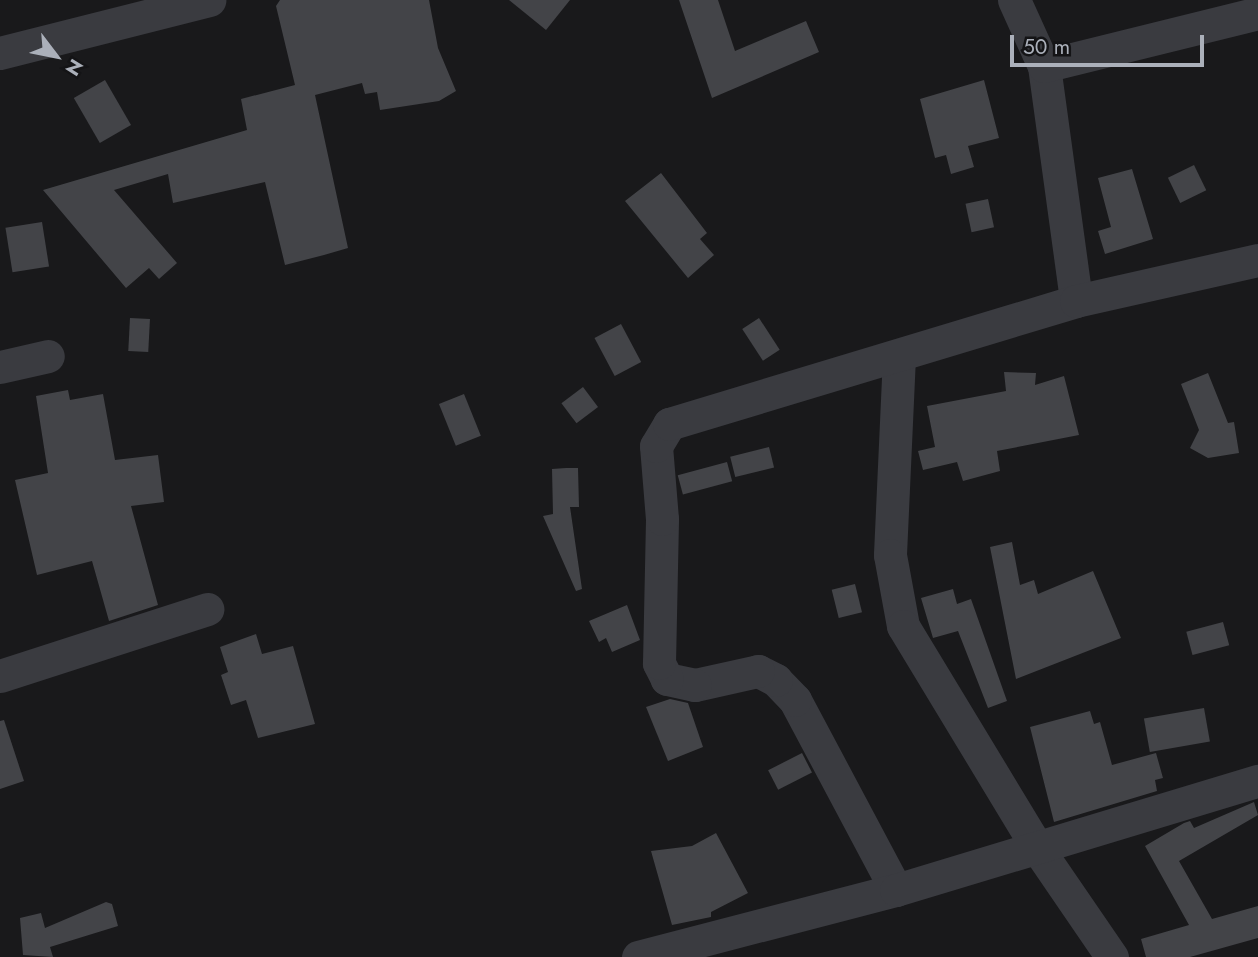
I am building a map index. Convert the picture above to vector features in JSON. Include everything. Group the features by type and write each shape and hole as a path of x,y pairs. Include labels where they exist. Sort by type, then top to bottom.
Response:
{"street":[{"path":"0,53 209,0"},
{"path":"1014,0 1044,66 1076,301"},
{"path":"1044,66 1258,13"},
{"path":"897,890 795,700 776,680 758,671 695,685 667,679 659,663 662,519 656,473 656,446 669,424 1076,301 1258,260"},
{"path":"0,367 48,356"},
{"path":"899,356 890,555 902,626 1038,849 1112,957"},
{"path":"0,676 207,609"},
{"path":"638,957 897,890 1258,781"}],"building":[{"path":"280,0 429,0 438,48 456,91 439,101 380,110 377,92 365,94 362,83 315,95 348,248 324,255 285,265 265,182 173,203 168,174 114,190 177,263 159,279 149,268 126,288 43,190 247,130 241,99 295,85 276,6"},
{"path":"509,0 570,0 546,30"},
{"path":"679,0 718,0 735,51 806,21 819,52 712,98"},
{"path":"105,80 131,125 100,143 74,98"},
{"path":"984,80 999,138 968,146 974,167 951,174 946,155 935,158 920,99"},
{"path":"1194,165 1206,190 1180,203 1168,178"},
{"path":"1132,169 1153,239 1105,254 1098,231 1111,227 1098,178"},
{"path":"661,173 707,233 700,239 714,255 688,278 625,201"},
{"path":"988,199 994,227 972,232 966,204"},
{"path":"42,222 49,266 12,272 5,228"},
{"path":"130,318 150,319 148,352 128,351"},
{"path":"759,318 780,350 763,361 742,329"},
{"path":"621,324 641,362 615,376 595,338"},
{"path":"1004,372 1036,373 1035,385 1064,376 1079,435 997,451 1000,471 963,481 957,462 923,470 918,451 935,447 927,406 1006,391"},
{"path":"1208,373 1228,423 1234,422 1239,453 1208,458 1190,448 1199,430 1181,384"},
{"path":"583,387 598,407 576,423 561,403"},
{"path":"68,390 70,400 103,394 115,460 158,455 164,502 131,506 158,605 109,621 92,561 37,575 15,480 48,473 36,396"},
{"path":"464,394 481,436 456,446 439,404"},
{"path":"769,447 774,467 735,477 730,457"},
{"path":"727,462 732,481 683,495 678,475"},
{"path":"578,468 579,507 570,507 582,589 576,591 543,516 553,514 552,469"},
{"path":"1012,542 1020,585 1034,580 1038,594 1093,571 1121,638 1016,679 990,547"},
{"path":"855,584 862,612 839,618 832,590"},
{"path":"953,589 957,604 971,599 1007,701 988,708 958,631 933,638 921,598"},
{"path":"627,605 640,640 612,652 606,638 599,642 589,621"},
{"path":"1223,622 1229,645 1193,655 1186,632"},
{"path":"256,634 262,654 293,646 315,724 258,738 246,700 231,705 221,675 228,672 220,647"},
{"path":"670,699 688,703 703,747 668,761 646,707"},
{"path":"1204,708 1210,741 1150,752 1144,719"},
{"path":"1090,711 1094,724 1100,722 1112,765 1156,753 1163,778 1155,780 1157,791 1054,822 1030,727"},
{"path":"4,720 24,781 0,789 0,721"},
{"path":"802,753 812,773 778,790 768,770"},
{"path":"1254,802 1258,815 1179,861 1212,919 1258,906 1258,938 1190,957 1146,957 1141,939 1189,925 1145,846 1184,823 1190,821 1194,828"},
{"path":"716,833 748,893 711,912 711,917 672,925 651,851 692,846"},
{"path":"106,902 112,904 118,926 50,947 53,957 23,955 20,918 41,913 45,928"}]}
